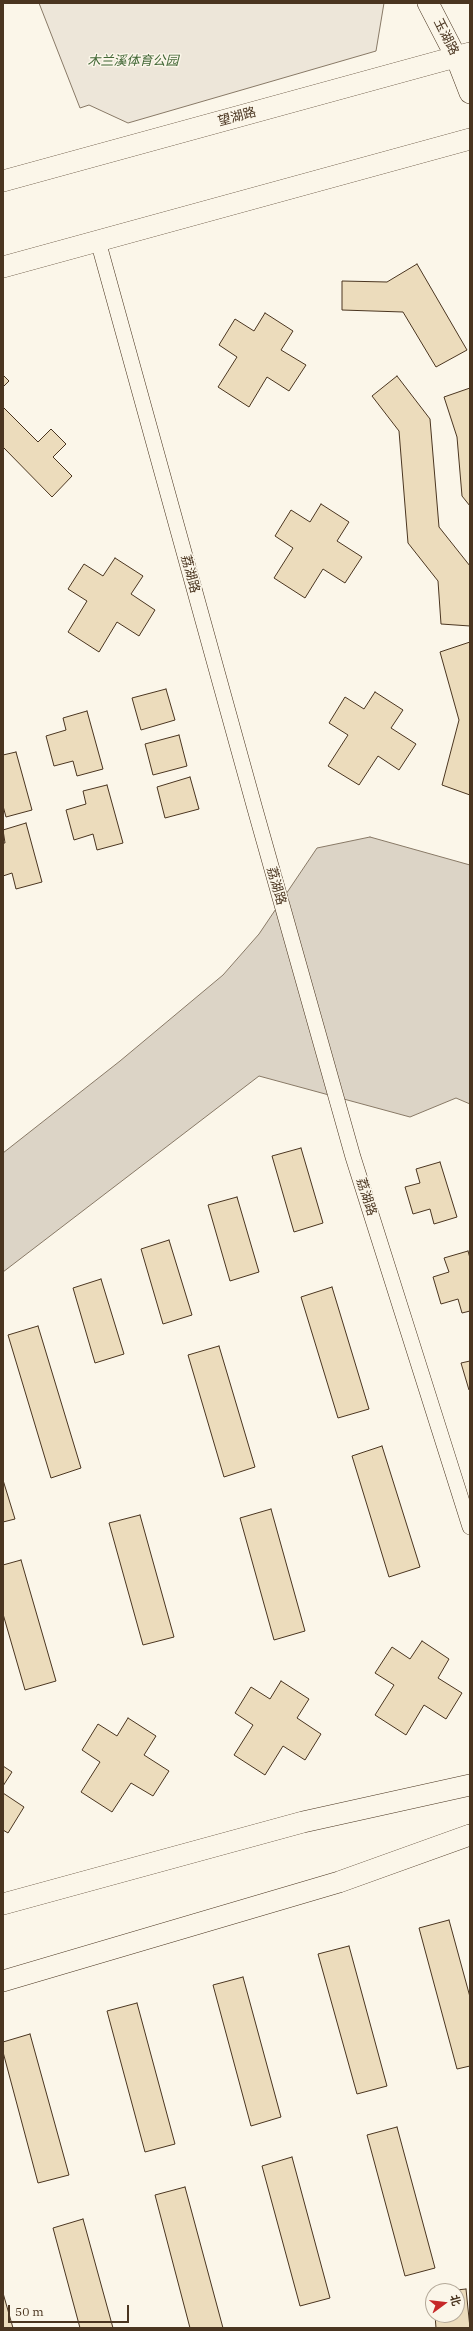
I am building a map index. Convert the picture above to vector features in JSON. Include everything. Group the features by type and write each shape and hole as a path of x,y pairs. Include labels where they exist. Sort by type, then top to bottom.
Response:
{"main road":[{"name":"玉湖路","path":"428,3 463,55 470,93"},
{"name":"望湖路","path":"3,181 463,55"},
{"path":"3,267 470,139"},
{"path":"3,1904 303,1822 470,1785"},
{"path":"3,1982 339,1882 470,1835"}],"street":[{"name":"荔湖路","path":"98,241 255,810 353,1157 470,1526"}],"green space":[{"name":"木兰溪体育公园","path":"39,3 384,3 376,51 128,123 89,105 80,108"}],"shaded area":[{"path":"370,837 470,865 470,1104 456,1098 410,1117 259,1076 3,1272 3,1153 120,1061 223,975 259,934 317,848"}],"building":[{"path":"417,264 467,350 436,367 403,312 342,310 342,281 387,282"},
{"path":"265,313 293,331 281,350 306,365 289,391 267,377 249,407 218,387 237,357 219,345 235,319 254,331"},
{"path":"3,375 9,381 3,387"},
{"path":"397,376 430,419 439,527 470,566 470,626 441,624 438,581 408,543 399,431 372,396"},
{"path":"470,388 470,506 462,496 457,437 444,397"},
{"path":"3,407 38,442 51,429 66,444 53,457 72,476 52,497 3,447"},
{"path":"321,504 349,522 337,541 362,557 345,583 323,569 305,598 274,578 293,548 275,536 291,510 310,522"},
{"path":"115,558 143,576 131,594 155,610 139,636 117,622 99,652 68,632 87,601 68,589 84,564 103,576"},
{"path":"470,642 470,795 442,785 459,720 440,652"},
{"path":"166,689 175,720 141,730 132,698"},
{"path":"375,692 403,710 391,728 416,744 399,770 378,756 359,785 328,766 348,735 329,723 345,697 364,709"},
{"path":"87,711 103,769 77,776 73,761 54,766 46,736 66,730 63,718"},
{"path":"179,735 187,766 153,775 145,744"},
{"path":"16,752 32,810 6,817 3,806 3,755"},
{"path":"190,777 199,809 165,818 157,787"},
{"path":"107,785 123,843 97,850 93,834 74,840 66,810 86,804 83,791"},
{"path":"26,823 42,882 16,889 12,873 3,876 3,843 5,843 3,830"},
{"path":"301,1148 323,1223 294,1232 272,1156"},
{"path":"440,1162 457,1217 434,1224 430,1209 413,1214 405,1187 420,1183 416,1169"},
{"path":"237,1197 259,1272 230,1281 208,1205"},
{"path":"169,1240 192,1315 163,1324 141,1249"},
{"path":"468,1251 470,1258 470,1311 462,1313 458,1299 441,1304 433,1277 449,1272 444,1258"},
{"path":"101,1279 124,1354 95,1363 73,1288"},
{"path":"332,1287 369,1409 338,1418 301,1297"},
{"path":"38,1326 81,1468 51,1478 8,1335"},
{"path":"219,1346 255,1467 224,1477 188,1355"},
{"path":"470,1361 470,1390 469,1390 461,1363"},
{"path":"382,1446 420,1567 389,1577 352,1456"},
{"path":"3,1480 15,1519 3,1522"},
{"path":"271,1509 305,1631 274,1640 240,1518"},
{"path":"140,1515 174,1637 143,1645 109,1523"},
{"path":"21,1560 56,1681 25,1690 3,1614 3,1565"},
{"path":"422,1641 449,1659 438,1678 462,1693 446,1719 424,1705 406,1735 375,1715 394,1685 375,1673 392,1647 410,1659"},
{"path":"281,1681 309,1699 297,1718 321,1734 305,1760 283,1746 265,1775 234,1755 253,1725 235,1713 251,1687 270,1699"},
{"path":"128,1718 156,1736 144,1755 169,1771 153,1796 131,1783 112,1812 81,1792 100,1762 82,1750 98,1724 117,1736"},
{"path":"3,1766 12,1772 3,1786"},
{"path":"3,1793 24,1807 8,1833 3,1830"},
{"path":"449,1920 470,1997 470,2066 457,2069 419,1928"},
{"path":"349,1946 387,2086 357,2094 318,1954"},
{"path":"243,1977 281,2117 251,2126 213,1985"},
{"path":"137,2003 175,2144 145,2152 107,2011"},
{"path":"30,2034 69,2175 38,2183 3,2052 3,2042"},
{"path":"397,2127 435,2268 405,2276 367,2135"},
{"path":"292,2157 330,2298 300,2306 262,2166"},
{"path":"185,2187 223,2328 190,2328 155,2195"},
{"path":"83,2219 113,2328 80,2328 53,2228"},
{"path":"465,2289 470,2328 436,2328 436,2323 465,2323"},
{"path":"3,2293 13,2328 3,2328"}]}
